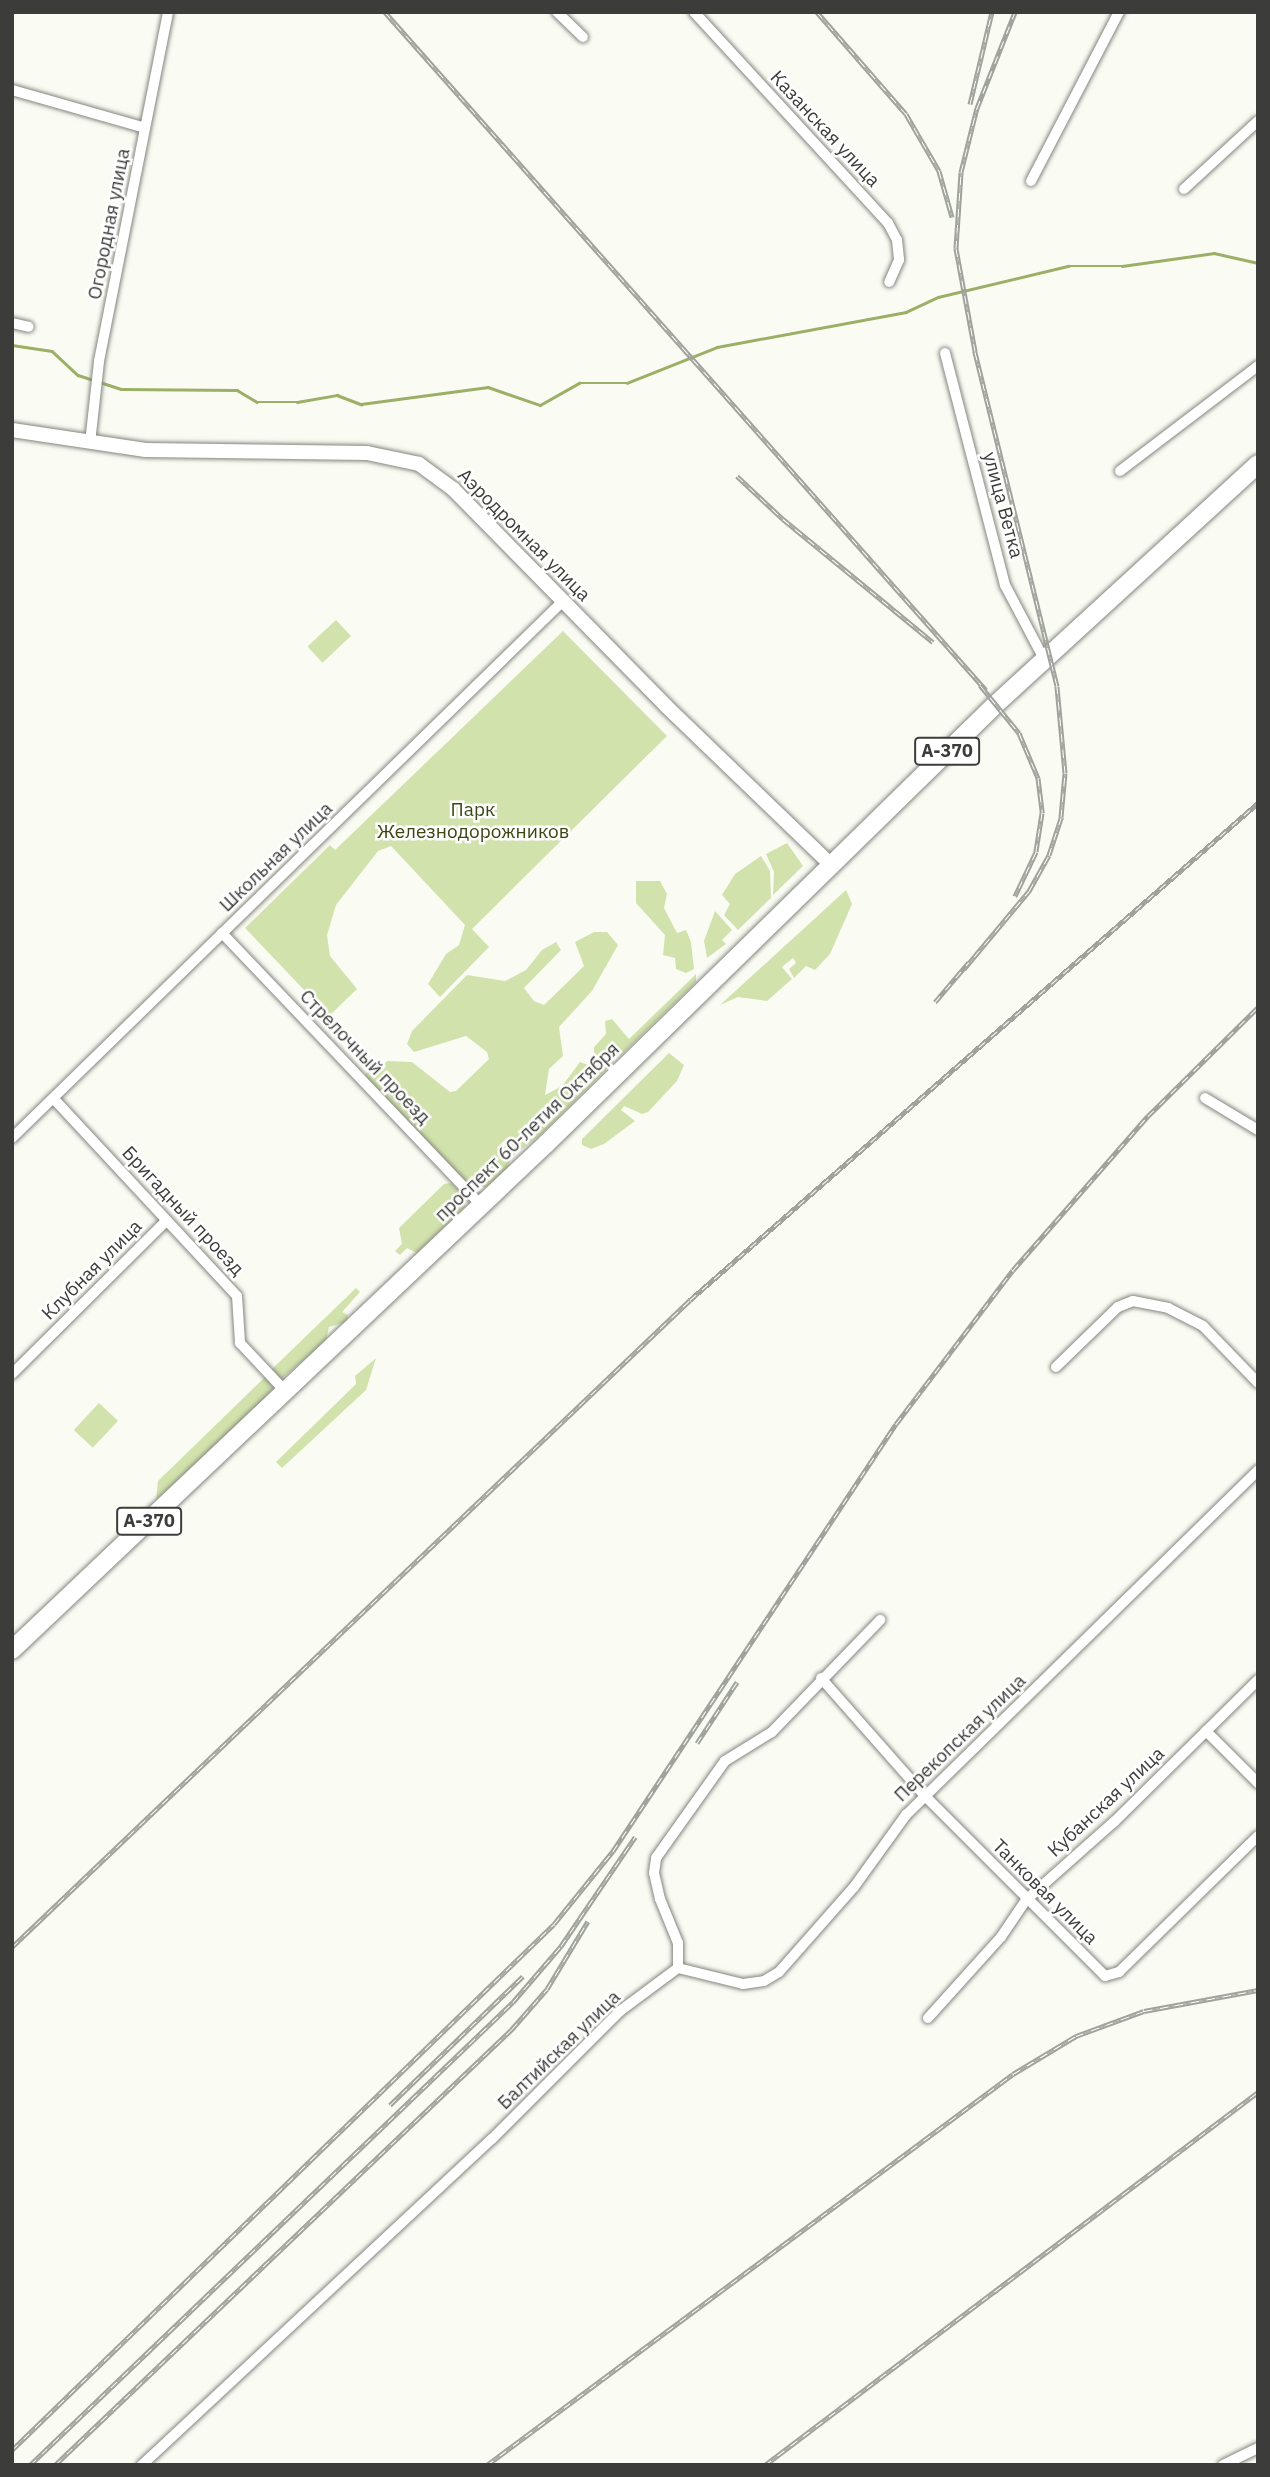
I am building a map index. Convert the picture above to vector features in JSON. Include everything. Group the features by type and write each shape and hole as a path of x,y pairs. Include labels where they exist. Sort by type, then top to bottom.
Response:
{"highway":[{"name":"проспект 60-летия Октября","path":"1066,641 1258,464"},
{"name":"проспект 60-летия Октября","path":"12,1650 481,1205 1044,659 1258,476"}],"street":[{"name":"Огородная улица","path":"90,443 95,385 168,12"},
{"path":"557,12 583,37"},
{"name":"Казанская улица","path":"694,12 888,223 897,240 899,260 889,282"},
{"path":"1031,181 1119,12"},
{"path":"12,90 145,128"},
{"path":"1184,189 1258,121"},
{"path":"12,323 29,327"},
{"name":"улица Ветка","path":"945,353 1005,585 1044,659"},
{"path":"1120,471 1258,366"},
{"name":"Аэродромная улица","path":"12,430 146,450 367,453 403,458 453,489 665,705 831,865"},
{"name":"Школьная улица","path":"12,1138 564,600"},
{"name":"Стрелочный проезд","path":"222,933 481,1205"},
{"path":"1205,1098 1258,1130"},
{"name":"Бригадный проезд","path":"54,1099 237,1296 240,1343 285,1391"},
{"name":"Клубная улица","path":"12,1374 166,1220"},
{"path":"1056,1367 1118,1307 1133,1301 1168,1308 1203,1326 1258,1383"},
{"name":"Перекопская улица","path":"678,1968 743,1984 771,1978 854,1887 906,1815 1258,1470"},
{"path":"678,1968 678,1943 660,1899 653,1873 656,1858 725,1761 772,1732 821,1678 880,1620"},
{"name":"Танковая улица","path":"821,1678 925,1796 1026,1900 1105,1976 1114,1976 1258,1836"},
{"name":"Кубанская улица","path":"928,2018 1001,1937 1026,1900 1258,1680"},
{"path":"1206,1731 1258,1783"},
{"name":"Балтийская улица","path":"142,2465 278,2333 492,2139 620,2011 678,1968"},
{"path":"1223,2465 1258,2448"}],"green space":[{"path":"336,620 351,636 322,663 307,647"},
{"name":"Парк Железнодорожников","path":"563,631 667,736 472,929 489,947 440,997 428,984 446,954 459,945 465,925 391,846 378,851 336,905 327,935 330,956 357,989 329,1016 245,928 330,845 335,850"},
{"path":"787,843 803,866 773,895 774,872 766,854"},
{"path":"761,856 770,871 771,898 738,930 724,915 730,904 722,895 735,874"},
{"path":"636,881 660,881 667,894 664,908 677,933 686,930 691,942 694,969 686,973 676,969 675,958 663,955 665,935 636,903"},
{"path":"846,890 852,904 830,954 815,970 806,966 794,978 789,969 796,963 793,958 782,967 792,979 767,1001 738,997 720,1005"},
{"path":"715,911 732,930 722,940 726,944 707,958 704,941"},
{"path":"594,932 607,932 618,945 592,991 559,1027 563,1056 549,1069 545,1095 562,1086 580,1062 594,1067 594,1047 606,1034 605,1021 612,1019 629,1039 696,974 696,982 620,1056 616,1052 610,1057 614,1062 538,1137 512,1156 508,1167 486,1188 467,1184 365,1076 367,1072 388,1061 412,1062 450,1092 456,1091 489,1059 487,1052 466,1036 414,1052 407,1044 412,1031 467,975 505,981 526,970 542,950 556,942 561,950 524,988 534,1001 544,1005 584,966 575,942"},
{"path":"669,1053 684,1065 677,1081 648,1112 642,1114 624,1106 621,1110 635,1121 604,1144 591,1149 582,1145 582,1139"},
{"path":"451,1183 464,1195 465,1207 417,1253 407,1248 400,1255 395,1251 402,1244 399,1228 444,1184"},
{"path":"356,1288 360,1292 342,1312 348,1315 347,1322 329,1327 326,1341 281,1379 272,1369"},
{"path":"376,1358 366,1390 282,1468 276,1462 356,1384 355,1376"},
{"path":"266,1376 273,1388 259,1405 156,1500 158,1481"},
{"path":"99,1403 118,1421 93,1448 74,1430"}],"waterway":[{"path":"12,345 52,351 78,375 121,389 237,390 257,402 297,402 337,395 361,404 488,387 540,405 579,383 627,383 717,347 906,312 938,297 1068,266 1122,266 1214,253 1258,263"}],"railway":[{"path":"385,12 986,690"},
{"path":"817,12 906,114 939,171 952,217"},
{"path":"970,104 992,12"},
{"path":"964,969 1029,891 1049,855 1061,817 1065,773 1057,686 975,351 956,248 961,172 977,108 1015,12"},
{"path":"737,476 783,519 933,642"},
{"path":"980,685 1019,733 1038,778 1042,813 1036,852 1015,896"},
{"path":"12,1947 690,1300 1258,803"},
{"path":"935,1002 969,962"},
{"path":"12,2450 554,1924 613,1851 896,1424 1013,1270 1148,1116 1258,1007"},
{"path":"697,1743 737,1682"},
{"path":"30,2465 513,2002 561,1946 635,1837"},
{"path":"55,2465 512,2029 547,1989 588,1921"},
{"path":"390,2105 523,1976"},
{"path":"487,2465 1013,2074 1076,2036 1144,2011 1258,1990"},
{"path":"765,2465 1258,2092"}]}
